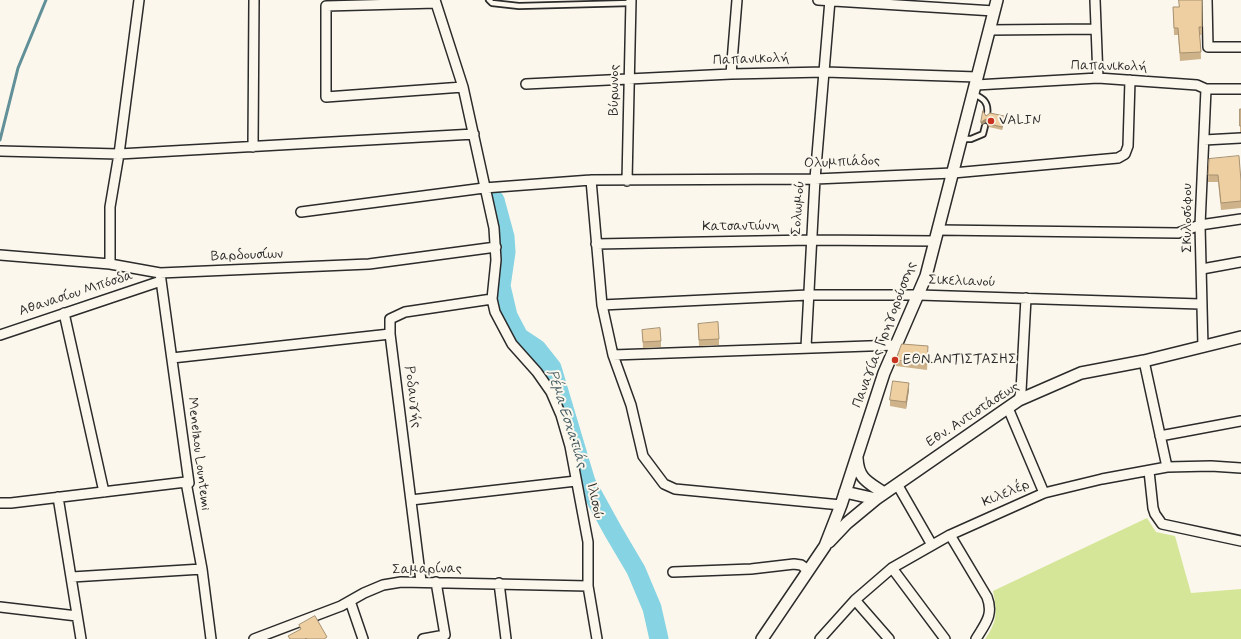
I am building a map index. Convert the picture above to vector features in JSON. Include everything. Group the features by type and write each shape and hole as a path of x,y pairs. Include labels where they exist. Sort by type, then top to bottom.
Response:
{"street":[{"path":"110,264 110,207 119,154 139,0"},
{"path":"253,146 254,0"},
{"path":"731,74 737,0"},
{"path":"818,0 994,11"},
{"name":"Σολωμού","path":"806,347 815,179 830,0"},
{"name":"Παναγίας Γρηγορούσσης","path":"762,639 825,546 841,505 884,374 919,295 938,230 997,0"},
{"path":"1095,0 1098,78"},
{"path":"1207,0 1208,47 1241,47"},
{"path":"436,2 326,6 326,97 463,87"},
{"name":"Ιλισού","path":"436,2 463,87 494,228 496,260 492,299 500,324 512,344 537,372 551,392 561,415 570,446 588,542 588,586 597,639"},
{"name":"Βύρωνος","path":"627,180 631,2"},
{"path":"989,30 1096,29"},
{"name":"Παπανικολή","path":"526,84 731,74 825,72 976,85 1098,78 1197,85 1206,89 1241,89"},
{"name":"Ολυμπιάδος","path":"301,212 484,188 591,180 815,179 953,173 1118,158 1125,154 1128,146 1130,80"},
{"name":"Σκυλοσόφου","path":"1203,347 1200,304 1202,269 1200,226 1206,89"},
{"path":"0,151 119,154 474,134"},
{"path":"1204,140 1241,138"},
{"path":"591,180 602,306 613,355 631,405 642,456 658,477 669,488 841,505"},
{"path":"938,230 1178,233 1200,226 1241,219"},
{"name":"Κατσαντώνη","path":"596,244 811,240 935,241"},
{"name":"Βαρδουσίων","path":"0,255 110,264 160,277 369,264 496,247"},
{"path":"1202,269 1241,262"},
{"name":"Αθανασίου Μπόσδα","path":"0,335 160,277"},
{"name":"Menelaou Lountemi","path":"160,277 189,483 186,482 202,569 211,639"},
{"name":"Σικελιανού","path":"602,306 808,295 919,295 1200,304"},
{"path":"1019,400 1022,391 1026,298"},
{"name":"Ροδαυγής","path":"421,581 390,334 390,320 405,312 492,299"},
{"path":"64,313 104,492"},
{"path":"172,358 390,334"},
{"name":"Εθν. Αντιστάσεως","path":"825,546 847,523 880,496 1019,400 1081,373 1203,347 1241,337"},
{"path":"613,355 806,347 897,345"},
{"path":"1144,360 1167,467"},
{"path":"1008,408 1044,493"},
{"path":"1160,436 1241,421"},
{"path":"857,456 858,468 864,479 880,496"},
{"name":"Κιλελέρ","path":"820,639 855,600 892,568 950,535 1044,493 1102,479 1167,467 1211,466 1241,468"},
{"path":"1149,471 1153,508 1162,524 1241,541"},
{"path":"411,500 576,481"},
{"path":"0,503 186,482"},
{"path":"897,484 932,545"},
{"path":"845,492 880,496"},
{"path":"58,497 81,639"},
{"path":"950,535 987,598 990,606 990,614 976,639"},
{"path":"673,572 750,569 794,564 801,565 808,570"},
{"path":"892,568 946,639"},
{"path":"72,577 202,569"},
{"name":"Σαμαρίνας","path":"254,639 341,606 364,593 383,585 421,581 588,586"},
{"path":"423,639 445,635 436,582"},
{"path":"499,583 506,639"},
{"path":"855,600 889,639"},
{"path":"350,601 363,639"},
{"path":"0,607 77,616"}],"lane":[{"path":"489,0 492,3 519,6 631,2"},
{"path":"976,85 981,97 986,102 988,107 987,115"},
{"path":"962,139 979,137 983,134 985,126"}],"green space":[{"path":"1147,518 1156,532 1175,536 1191,593 1241,589 1241,639 985,639 992,627 996,611 993,591"}],"building":[{"path":"1179,0 1202,0 1202,27 1199,27 1201,52 1180,53 1178,28 1174,28 1173,7 1179,7"},
{"path":"1241,109 1241,126 1240,126"},
{"path":"983,111 986,116 990,113 1004,116 1002,127 989,124 986,119 981,122"},
{"path":"1239,156 1241,201 1221,203 1218,175 1208,175 1209,159"},
{"path":"718,322 719,339 699,340 698,324"},
{"path":"660,328 661,341 643,342 642,330"},
{"path":"902,344 928,346 927,364 896,360"},
{"path":"893,381 909,383 906,402 890,400"},
{"path":"315,616 327,637 324,639 290,639 288,636 301,629 299,625"}],"waterway":[{"path":"0,140 18,68 46,0"},
{"name":"Ρέμα Εσχατιάς","path":"495,200 505,237 506,252 501,286 508,316 519,337 537,349 552,368 586,482 636,570 652,608 659,639"}],"place":[{"name":"VALIN","path":"991,121"},
{"name":"ΕΘΝ.ΑΝΤΙΣΤΑΣΗΣ","path":"895,360"}]}
